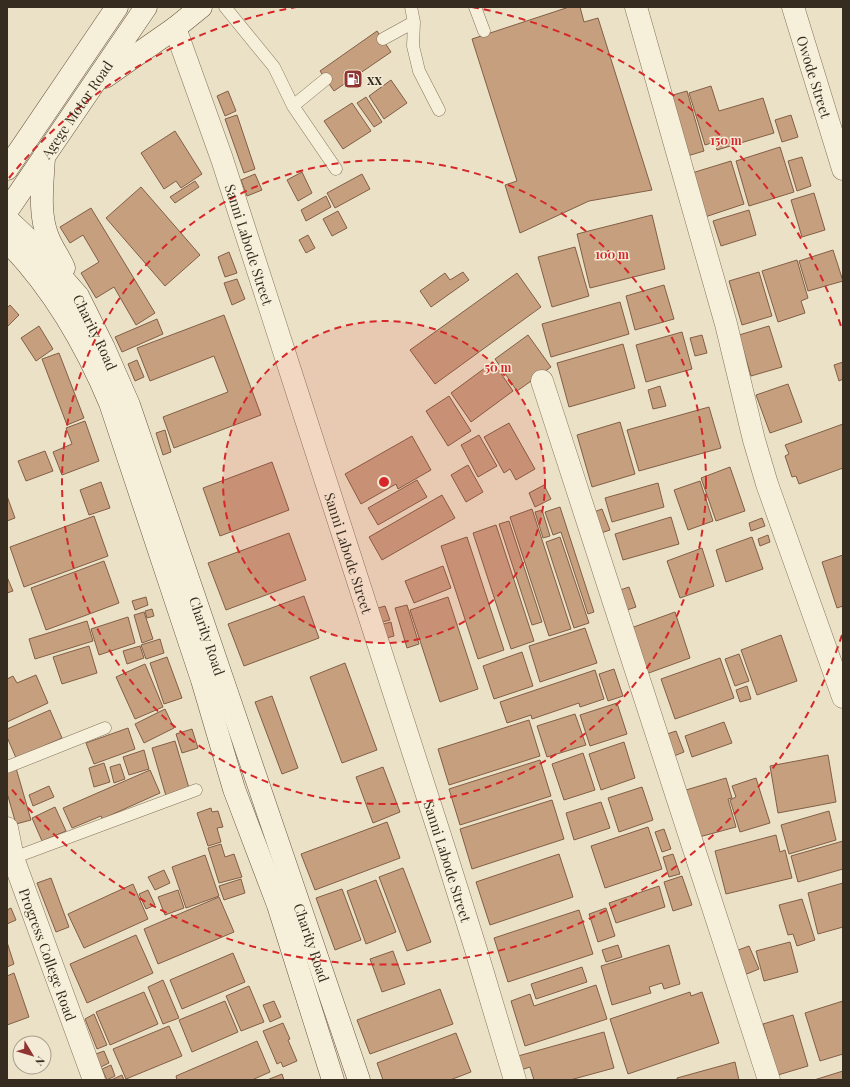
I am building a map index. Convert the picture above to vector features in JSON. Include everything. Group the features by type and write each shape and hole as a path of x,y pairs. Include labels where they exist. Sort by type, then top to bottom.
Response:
{"street":[{"name":"Agege Motor Road","path":"10,158 118,7"},
{"name":"Agege Motor Road","path":"7,211 146,7"},
{"path":"94,84 175,28 201,7"},
{"path":"636,7 726,324 756,447 767,484 843,697"},
{"name":"Owode Street","path":"793,7 843,169"},
{"name":"Sanni Labode Street","path":"175,28 234,197 445,851 515,1080"},
{"path":"44,156 43,207 48,237 78,296"},
{"name":"Charity Road","path":"7,219 28,239 78,296 101,342 129,405 359,1080"},
{"name":"Charity Road","path":"7,241 48,289 66,315 97,372 110,403 200,672 234,789 278,905 333,1080"},
{"path":"7,263 17,267 48,289"},
{"path":"542,382 769,1080"},
{"name":"Progress College Road","path":"7,828 13,858 94,1080"}],"lane":[{"path":"226,7 274,67 293,106 336,169"},
{"path":"411,7 414,22 413,46 419,71 439,110"},
{"path":"475,7 484,31"},
{"path":"383,39 414,22"},
{"path":"293,106 326,79"},
{"path":"7,767 106,728"},
{"path":"13,858 196,790"}],"building":[{"path":"569,7 580,7 584,22 598,18 652,190 589,201 520,233 505,185 517,181 472,39"},
{"path":"377,31 391,52 334,91 320,71"},
{"path":"391,80 407,103 384,119 369,96"},
{"path":"711,86 719,111 763,98 774,133 717,150 715,142 705,145 689,93"},
{"path":"228,91 236,111 225,116 217,96"},
{"path":"687,91 704,151 684,157 666,97"},
{"path":"366,97 382,122 374,127 357,103"},
{"path":"352,103 371,131 343,149 324,121"},
{"path":"237,115 255,169 244,173 225,119"},
{"path":"791,115 798,137 782,142 775,120"},
{"path":"175,131 202,174 181,188 176,181 164,189 141,153"},
{"path":"780,147 794,192 749,206 736,161"},
{"path":"802,157 811,186 797,191 788,161"},
{"path":"731,161 744,204 705,217 692,173"},
{"path":"302,172 312,193 298,201 287,180"},
{"path":"255,174 262,190 247,196 241,180"},
{"path":"362,174 370,189 335,208 327,193"},
{"path":"195,181 199,187 175,203 170,197"},
{"path":"141,187 200,255 165,286 106,218"},
{"path":"814,193 825,230 802,237 791,200"},
{"path":"326,196 331,207 306,221 301,210"},
{"path":"91,208 155,313 136,325 114,287 96,298 81,273 99,262 83,235 70,243 60,227"},
{"path":"749,210 756,235 721,246 713,221"},
{"path":"338,211 347,228 332,236 323,219"},
{"path":"652,215 665,269 590,288 577,234"},
{"path":"308,235 315,248 306,253 299,240"},
{"path":"575,247 589,296 552,307 538,257"},
{"path":"833,250 843,281 808,291 799,261"},
{"path":"229,252 237,273 225,277 218,257"},
{"path":"797,260 808,298 801,301 805,313 778,322 762,271"},
{"path":"463,272 469,280 431,307 420,291 445,273 450,280"},
{"path":"759,272 772,316 742,325 729,281"},
{"path":"517,273 541,307 435,384 410,350"},
{"path":"237,279 245,299 232,305 224,283"},
{"path":"664,285 674,319 635,330 626,296"},
{"path":"620,302 629,334 551,357 542,324"},
{"path":"10,305 19,315 7,327 7,308"},
{"path":"224,315 261,415 174,448 163,417 228,392 214,356 150,381 137,348"},
{"path":"157,319 163,334 122,352 115,337"},
{"path":"39,326 53,349 36,361 21,338"},
{"path":"769,326 782,367 751,376 739,335"},
{"path":"682,332 692,369 646,382 636,345"},
{"path":"528,335 551,367 517,391 495,359"},
{"path":"702,335 707,353 695,356 690,338"},
{"path":"623,344 635,388 569,407 557,363"},
{"path":"59,353 84,418 67,425 42,359"},
{"path":"137,360 144,377 135,381 128,364"},
{"path":"493,362 513,391 471,422 451,393"},
{"path":"843,362 843,379 839,381 834,365"},
{"path":"788,384 802,422 770,433 756,395"},
{"path":"660,386 666,406 653,409 648,390"},
{"path":"449,396 471,431 448,446 426,411"},
{"path":"709,407 721,448 639,471 627,430"},
{"path":"85,421 99,461 62,475 53,452 72,444 66,428"},
{"path":"620,422 635,474 592,487 577,435"},
{"path":"509,423 535,469 516,480 510,469 504,473 484,437"},
{"path":"843,424 843,468 799,484 796,476 792,477 785,456 789,454 785,445"},
{"path":"165,430 171,452 163,455 156,433"},
{"path":"479,435 497,466 478,477 461,445"},
{"path":"412,436 431,470 398,489 396,484 361,504 345,474"},
{"path":"45,451 53,471 26,481 18,461"},
{"path":"272,462 289,510 220,536 203,488"},
{"path":"468,465 483,492 466,502 451,475"},
{"path":"730,467 745,511 716,521 701,478"},
{"path":"417,480 427,497 378,525 368,508"},
{"path":"700,481 713,521 688,530 674,490"},
{"path":"101,482 110,508 89,515 80,490"},
{"path":"658,483 664,507 612,522 605,498"},
{"path":"544,485 551,499 535,507 529,493"},
{"path":"442,495 455,518 382,560 369,537"},
{"path":"7,496 15,518 7,521"},
{"path":"560,507 594,612 588,614 561,532 553,535 545,512"},
{"path":"532,509 571,629 549,636 510,517"},
{"path":"602,509 610,530 598,534 591,513"},
{"path":"542,510 550,536 543,538 535,512"},
{"path":"94,516 108,556 24,587 10,547"},
{"path":"671,517 679,544 623,560 615,534"},
{"path":"762,518 765,526 751,531 749,523"},
{"path":"509,521 542,622 532,625 499,524"},
{"path":"496,525 534,641 511,649 473,533"},
{"path":"289,533 306,580 226,610 208,563"},
{"path":"768,535 770,542 760,546 758,539"},
{"path":"467,537 504,650 478,659 441,546"},
{"path":"560,537 589,623 574,628 546,542"},
{"path":"752,537 763,569 726,582 716,550"},
{"path":"702,548 714,586 680,598 667,561"},
{"path":"843,555 843,606 837,608 822,562"},
{"path":"104,561 119,603 46,630 31,588"},
{"path":"443,566 451,588 414,603 405,581"},
{"path":"7,577 13,591 7,593"},
{"path":"629,587 636,607 627,610 620,590"},
{"path":"304,596 319,638 244,666 228,624"},
{"path":"146,597 148,605 135,610 132,601"},
{"path":"448,597 478,689 440,702 410,610"},
{"path":"407,605 419,644 407,648 395,608"},
{"path":"385,606 390,620 375,624 371,610"},
{"path":"152,609 154,616 147,618 145,611"},
{"path":"144,612 153,639 142,643 134,615"},
{"path":"675,612 690,658 646,674 631,628"},
{"path":"128,617 135,643 99,655 91,629"},
{"path":"87,621 93,641 35,659 29,639"},
{"path":"391,622 394,636 379,640 376,626"},
{"path":"585,628 597,663 540,682 529,646"},
{"path":"781,635 797,681 757,695 741,650"},
{"path":"160,639 164,653 146,659 141,645"},
{"path":"89,646 97,673 62,684 53,657"},
{"path":"140,646 144,658 127,664 123,651"},
{"path":"522,652 533,686 494,699 483,666"},
{"path":"739,654 749,681 735,686 725,659"},
{"path":"167,657 182,698 164,704 150,663"},
{"path":"720,658 734,698 675,719 661,679"},
{"path":"345,663 377,750 342,763 310,677"},
{"path":"145,664 163,707 135,719 116,677"},
{"path":"614,669 623,696 608,701 599,674"},
{"path":"595,670 604,699 580,707 579,703 532,719 531,715 507,723 500,702"},
{"path":"36,675 48,703 7,722 7,679 13,676 17,683"},
{"path":"747,686 751,699 740,702 736,690"},
{"path":"272,696 298,768 282,774 255,702"},
{"path":"617,703 627,734 590,746 580,715"},
{"path":"165,709 174,728 144,743 135,724"},
{"path":"50,710 62,738 16,758 7,737 7,729"},
{"path":"575,714 586,745 547,757 537,726"},
{"path":"529,720 540,756 449,785 438,749"},
{"path":"724,722 732,743 692,757 685,736"},
{"path":"128,728 135,749 94,764 86,743"},
{"path":"192,729 198,748 182,753 176,734"},
{"path":"676,731 684,752 674,756 667,734"},
{"path":"175,741 189,788 166,796 152,748"},
{"path":"624,742 635,778 601,790 589,754"},
{"path":"144,750 149,769 129,775 123,757"},
{"path":"583,753 595,790 564,800 552,764"},
{"path":"828,755 836,802 778,813 770,766"},
{"path":"540,760 551,796 460,825 449,789"},
{"path":"104,763 110,782 94,787 89,768"},
{"path":"120,764 125,779 114,783 110,767"},
{"path":"383,767 400,812 373,823 356,777"},
{"path":"16,768 31,820 16,824 7,793 7,770"},
{"path":"150,770 160,793 102,819 101,816 72,828 63,808"},
{"path":"726,778 732,798 728,799 736,827 699,837 686,790"},
{"path":"756,778 770,823 740,832 730,800 736,797 732,786"},
{"path":"49,786 54,797 33,806 29,795"},
{"path":"642,787 653,820 619,832 608,798"},
{"path":"552,800 564,839 472,869 460,829"},
{"path":"601,802 610,828 574,840 566,813"},
{"path":"55,807 66,831 42,841 32,818"},
{"path":"211,808 212,812 218,811 223,827 217,828 221,842 208,846 197,813"},
{"path":"829,811 836,840 789,854 781,825"},
{"path":"387,822 400,858 315,890 301,854"},
{"path":"648,827 662,869 605,888 591,846"},
{"path":"664,829 671,849 662,852 655,832"},
{"path":"776,835 780,852 785,850 792,878 726,894 715,851"},
{"path":"843,841 843,869 798,882 791,856"},
{"path":"221,844 225,857 234,854 242,877 219,883 208,848"},
{"path":"559,854 573,897 490,925 476,882"},
{"path":"673,854 680,874 669,877 663,857"},
{"path":"205,855 219,896 186,908 172,867"},
{"path":"403,868 431,942 407,951 379,877"},
{"path":"164,870 170,883 155,890 148,877"},
{"path":"682,876 692,905 673,911 664,882"},
{"path":"51,878 69,927 56,932 37,883"},
{"path":"241,879 245,893 224,900 219,886"},
{"path":"376,880 396,932 366,944 347,891"},
{"path":"843,883 843,927 818,934 808,893"},
{"path":"133,884 148,919 84,948 68,914"},
{"path":"659,886 665,907 616,923 609,903"},
{"path":"342,889 361,940 335,950 316,898"},
{"path":"148,890 155,905 146,909 139,894"},
{"path":"178,890 184,908 165,915 158,897"},
{"path":"219,897 234,932 158,964 144,929"},
{"path":"802,899 815,940 797,946 793,934 788,935 779,905"},
{"path":"11,908 16,920 7,924 7,910"},
{"path":"606,908 615,936 598,942 589,914"},
{"path":"579,910 593,954 508,982 494,938"},
{"path":"136,935 153,973 87,1003 70,964"},
{"path":"7,942 14,964 7,967"},
{"path":"790,942 798,972 764,981 756,951"},
{"path":"618,945 622,957 606,962 602,950"},
{"path":"669,945 680,984 664,989 662,983 649,987 651,993 612,1005 601,966"},
{"path":"749,946 759,969 742,976 733,952"},
{"path":"393,951 405,984 382,992 370,959"},
{"path":"233,953 245,982 182,1009 170,980"},
{"path":"582,967 587,982 536,999 531,984"},
{"path":"14,973 29,1017 7,1025 7,976"},
{"path":"163,980 179,1018 163,1024 148,987"},
{"path":"596,985 607,1019 525,1046 511,1001 530,994 534,1006"},
{"path":"249,986 264,1022 241,1031 226,996"},
{"path":"440,989 453,1024 370,1054 357,1020"},
{"path":"144,992 158,1024 110,1045 96,1012"},
{"path":"690,992 691,996 702,992 719,1043 628,1074 610,1019"},
{"path":"225,1001 238,1032 192,1052 179,1020"},
{"path":"274,1001 281,1017 270,1022 263,1005"},
{"path":"843,1001 843,1054 820,1061 805,1013"},
{"path":"94,1014 107,1045 97,1049 85,1019"},
{"path":"793,1015 808,1066 778,1075 763,1024"},
{"path":"283,1023 297,1061 283,1067 281,1062 277,1064 263,1031"},
{"path":"169,1026 182,1056 126,1079 113,1049"},
{"path":"604,1032 614,1068 570,1080 534,1080 530,1067 521,1070 518,1056"},
{"path":"456,1033 471,1072 450,1080 383,1080 377,1063"},
{"path":"257,1041 270,1072 252,1080 177,1080 176,1076"},
{"path":"104,1051 109,1063 99,1068 93,1055"},
{"path":"735,1062 739,1080 677,1080 677,1078"},
{"path":"111,1065 115,1076 107,1080 102,1069"},
{"path":"843,1071 843,1080 814,1080"},
{"path":"282,1074 284,1080 267,1080"},
{"path":"122,1075 124,1080 111,1080"}],"place":[{"name":"xx","path":"353,79"}]}
